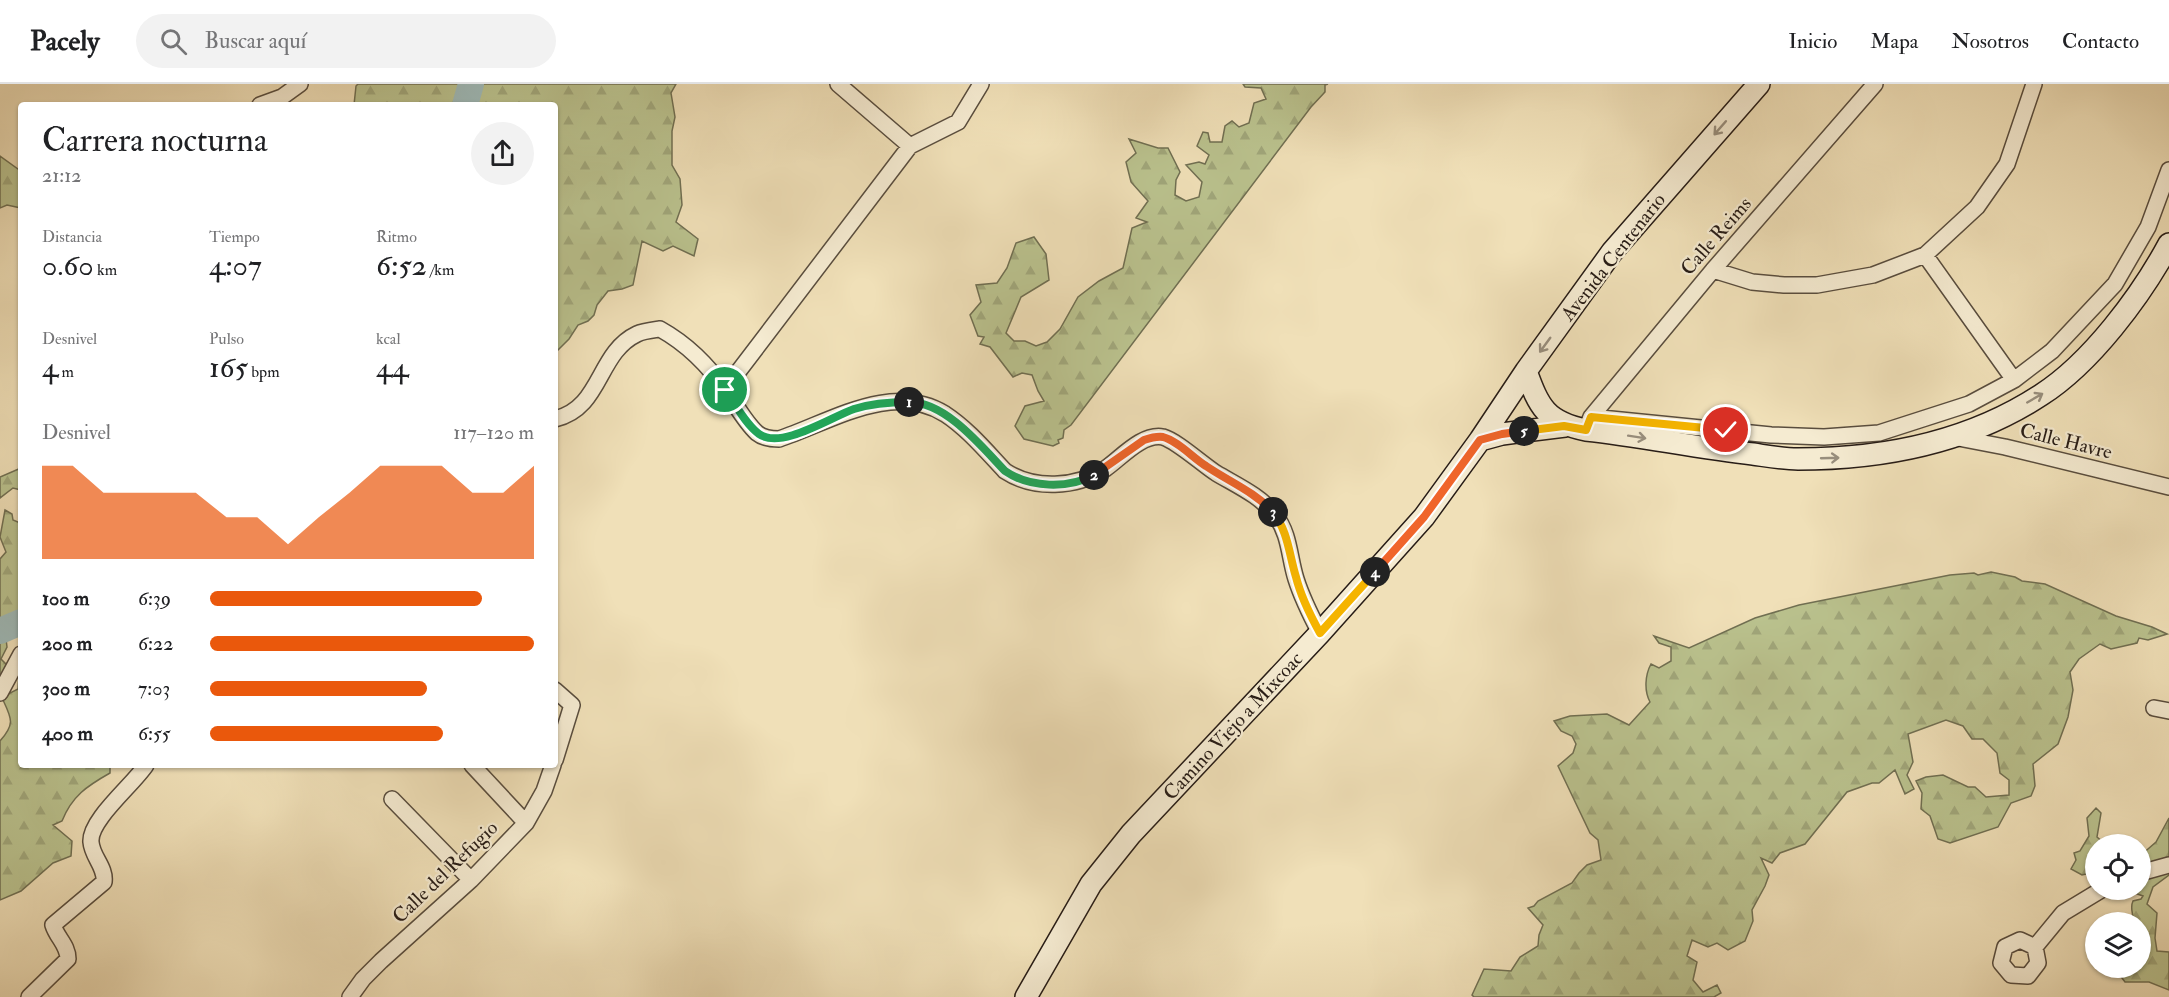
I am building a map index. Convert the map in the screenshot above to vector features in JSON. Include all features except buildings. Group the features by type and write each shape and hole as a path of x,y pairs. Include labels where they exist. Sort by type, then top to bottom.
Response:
{"main road":[{"name":"Avenida Centenario","path":"1480,440 1526,371 1612,252 1759,84"},
{"path":"1480,440 1502,434 1588,424 1723,451 1796,459 1871,456 1914,448 1953,437 2006,414 2041,395 2073,370 2128,309 2153,273 2169,244"},
{"path":"1526,371 1535,398 1544,411 1564,426"},
{"name":"Camino Viejo a Mixcoac","path":"1026,997 1091,884 1131,834 1320,633 1424,517 1480,440"}],"street":[{"path":"268,102 282,97 300,84"},
{"path":"838,84 910,146"},
{"path":"725,390 910,146 958,122 981,84"},
{"name":"Calle Reims","path":"1588,424 1713,270 1875,84"},
{"path":"1713,270 1752,282 1817,285 1874,275 1925,255 1977,207 2007,164 2034,84"},
{"path":"1588,424 1824,437 1879,433 1969,404 2014,380 2052,351 2115,284 2148,227 2169,170"},
{"path":"1925,255 2014,380"},
{"path":"558,417 579,409 589,397 600,373 621,346 637,333 660,329 677,338 699,359 754,429 769,439 779,439 801,432 854,409 884,402 916,402 944,414 974,439 1005,471 1033,483 1051,484 1088,478 1144,440 1162,437 1265,503 1275,513 1287,537 1296,579 1308,611 1320,633"},
{"name":"Calle Havre","path":"1953,437 2005,447 2169,487"},
{"path":"0,693 18,660"},
{"name":"Calle del Refugio","path":"558,693 572,705 558,747"},
{"path":"29,997 68,959 68,952 55,933 53,925 104,882 105,875 91,842 92,833 100,819 144,768"},
{"path":"475,768 526,823"},
{"name":"Calle del Refugio","path":"350,997 363,979 381,961 471,880 526,823 544,791 551,768"},
{"path":"392,799 471,880"},
{"path":"2151,871 2168,868"},
{"path":"2035,947 2064,913 2085,900"}],"green space":[{"path":"358,84 676,84 671,93 675,117 672,131 672,165 680,179 682,205 676,222 698,239 694,256 673,246 663,251 642,241 633,285 608,291 597,305 594,315 588,321 578,325 558,350 558,102 354,102"},
{"path":"1243,84 1328,84 1325,85 1325,92 1311,107 1071,425 1064,430 1063,438 1058,440 1059,443 1053,446 1024,439 1015,426 1025,406 1044,401 1032,375 1022,373 1013,377 990,347 980,344 984,337 978,336 970,315 981,302 976,285 997,283 1007,268 1016,243 1034,237 1046,254 1049,280 1021,297 1006,333 1014,341 1025,341 1036,346 1047,342 1060,329 1078,297 1099,281 1123,268 1132,228 1147,222 1136,218 1148,201 1131,182 1126,162 1136,153 1129,139 1158,148 1168,148 1180,172 1176,180 1175,195 1186,201 1199,197 1202,182 1186,165 1199,162 1205,164 1209,155 1197,146 1203,132 1208,133 1210,142 1222,142 1225,126 1232,121 1239,127 1249,123 1254,103 1266,99 1261,88 1245,87"},
{"path":"0,156 18,169 18,207 7,205 0,208"},
{"path":"18,469 18,489 13,488 0,498 0,477"},
{"path":"5,510 12,514 13,520 18,522 18,625 5,630 7,647 1,659 14,672 0,690 0,559 6,552 0,537"},
{"path":"1991,572 2015,577 2022,581 2045,584 2116,616 2167,634 2148,640 2139,638 2137,643 2111,649 2100,644 2079,659 2070,672 2073,690 2068,717 2058,744 2033,764 2035,786 2031,796 2011,803 1998,827 1950,843 1938,839 1930,816 1921,809 1922,793 1916,781 1926,777 1943,775 1968,787 1975,787 1986,797 2009,795 2009,780 2000,773 1997,753 1983,739 1972,739 1963,726 1946,720 1908,734 1913,762 1907,775 1914,789 1905,794 1895,770 1879,783 1872,783 1847,792 1805,844 1780,853 1772,863 1761,858 1769,875 1752,910 1753,921 1745,941 1728,950 1717,943 1708,947 1692,940 1687,956 1697,962 1693,980 1703,992 1717,985 1721,993 1714,997 1474,997 1472,995 1484,969 1511,971 1520,957 1538,946 1543,925 1528,908 1572,883 1587,865 1601,860 1598,840 1590,833 1558,766 1573,753 1576,744 1572,736 1561,731 1554,721 1570,716 1607,714 1629,725 1650,702 1646,683 1651,664 1659,668 1671,661 1671,647 1659,643 1654,636 1689,648 1755,618 1799,605 1950,575 1974,573 1978,575"},
{"path":"18,689 18,768 110,768 110,773 81,792 70,805 62,821 53,825 72,841 71,856 53,863 21,891 0,900 0,741 10,726 3,700 8,694"},
{"path":"2096,808 2101,813 2098,834 2089,834 2087,818"},
{"path":"2169,818 2169,875 2153,887 2151,893 2151,846 2156,842"},
{"path":"2085,843 2085,874 2082,875 2071,869 2076,860 2074,853 2080,851"},
{"path":"2148,900 2147,904 2157,913 2155,938 2157,951 2169,952 2169,990 2149,982 2125,982 2122,978 2151,978 2151,912 2132,912 2133,901"}],"waterway":[{"path":"466,102 471,84"},
{"path":"0,631 18,623"}],"route":[{"path":"725,390 749,424 759,434 769,439 779,439 801,432 854,409 884,402 916,402 944,414 958,424 1005,471 1033,483 1070,483 1088,478 1144,440 1153,437 1170,440 1204,465 1265,503 1275,513 1287,537 1296,579 1308,611 1320,633 1424,517 1480,440 1502,434 1564,426 1586,430 1591,417 1726,430"}]}
